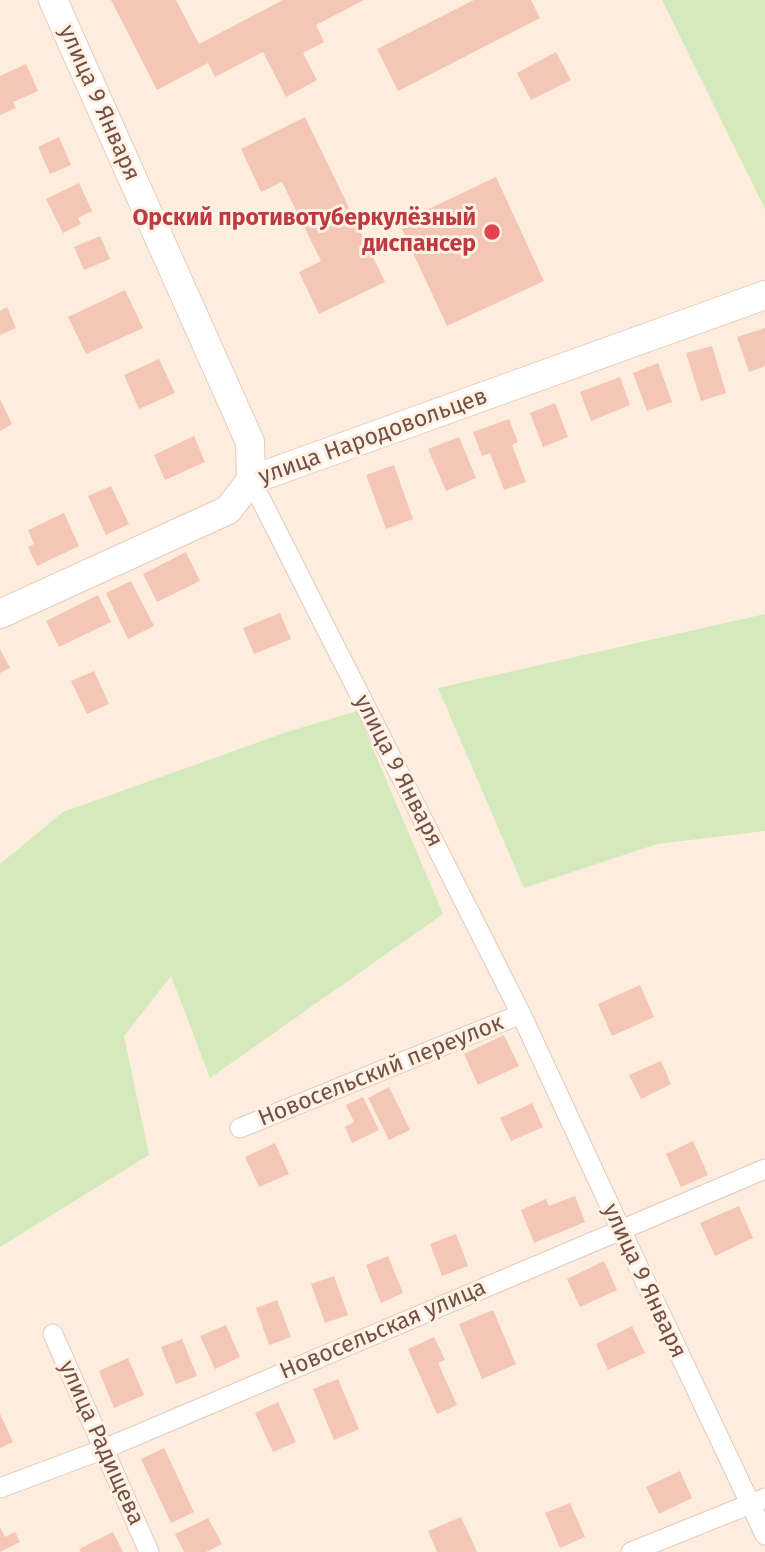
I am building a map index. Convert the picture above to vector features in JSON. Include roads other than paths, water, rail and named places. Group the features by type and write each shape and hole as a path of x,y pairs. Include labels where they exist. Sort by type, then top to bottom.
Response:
{"main road":[{"name":"улица 9 Января","path":"52,0 250,442 251,480"},
{"name":"улица Народовольцев","path":"3,606 228,510 251,480 765,295"}],"street":[{"name":"улица 9 Января","path":"251,480 521,1014 620,1228 757,1501 765,1535"},
{"name":"Новосельский переулок","path":"240,1128 521,1014"},
{"name":"Новосельская улица","path":"0,1488 104,1449 620,1228 765,1169"},
{"name":"улица Радищева","path":"53,1334 149,1552"},
{"path":"631,1552 757,1501"}],"place":[{"name":"Орский противотуберкулёзный диспансер","path":"492,232"}]}
